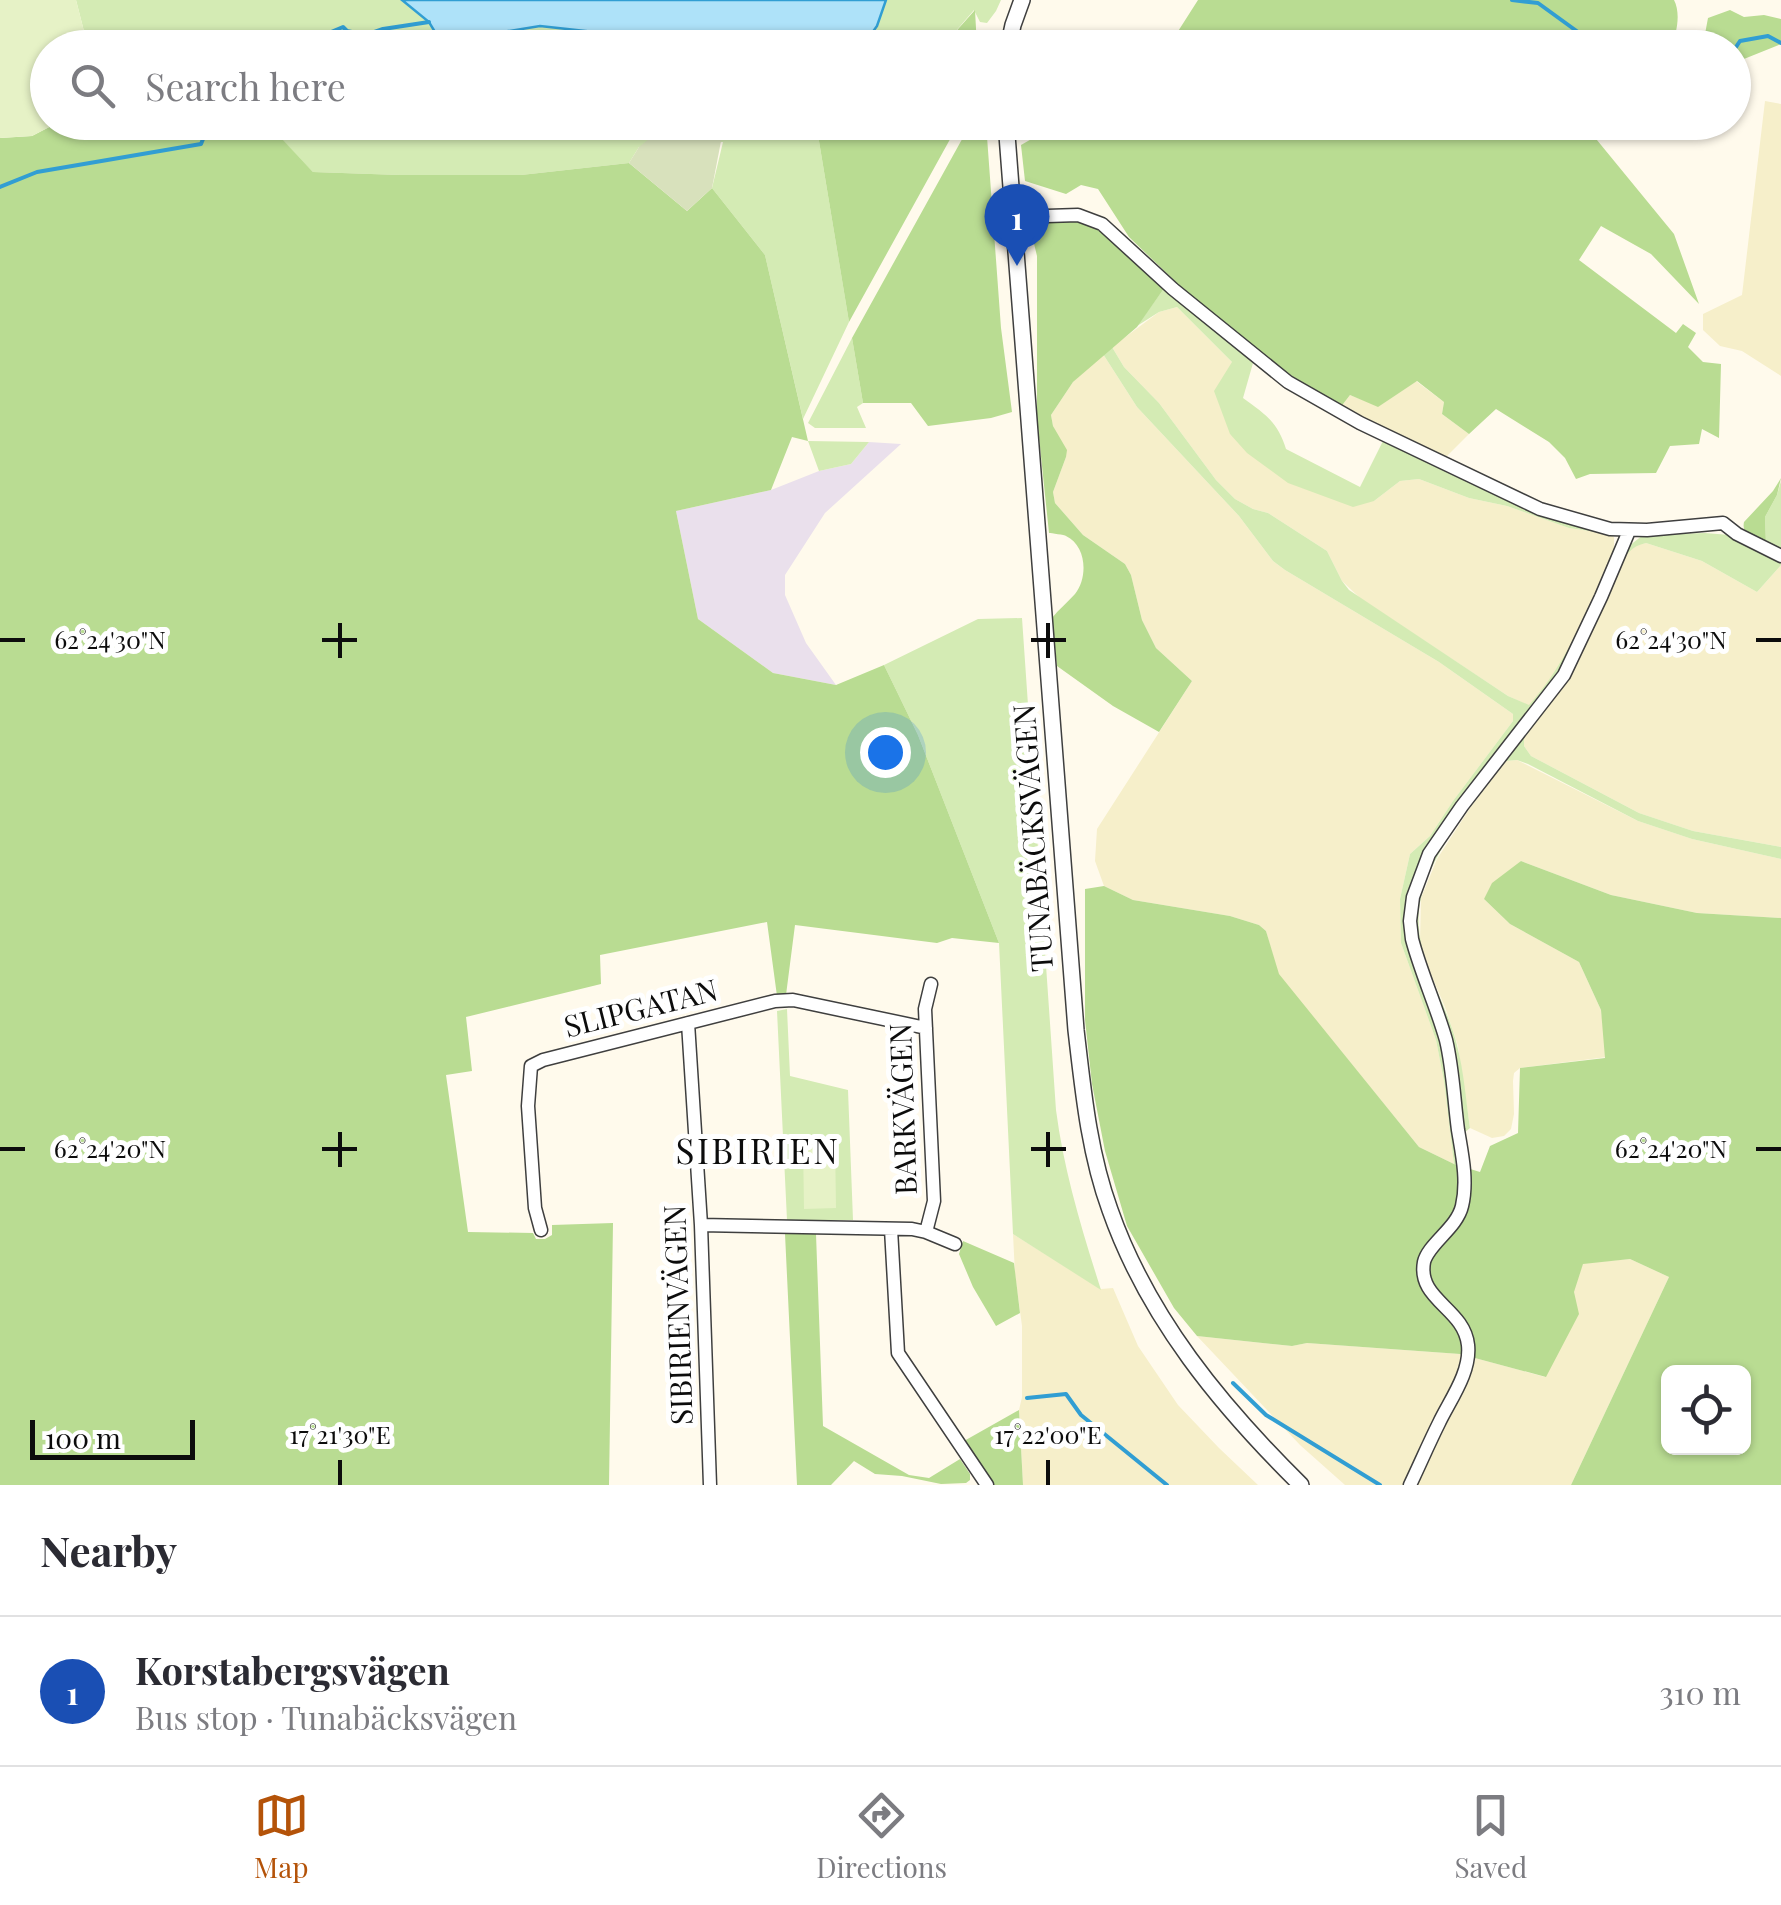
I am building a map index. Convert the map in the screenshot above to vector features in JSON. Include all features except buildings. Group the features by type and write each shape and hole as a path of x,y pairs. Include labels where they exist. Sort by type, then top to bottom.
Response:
{"street":[{"path":"1012,30 1022,0"},
{"name":"TUNABÄCKSVÄGEN","path":"1007,140 1076,1030 1097,1164 1132,1264 1168,1328 1226,1406 1296,1483"},
{"path":"1012,216 1078,216 1102,224 1173,290 1288,382 1360,423 1540,509 1592,525 1629,530 1724,523 1781,556"},
{"path":"1410,1485 1458,1386 1468,1346 1460,1320 1433,1296 1425,1279 1424,1261 1458,1218 1463,1205 1464,1170 1446,1041 1412,938 1413,897 1428,854 1564,676 1629,530"},
{"name":"BARKVÄGEN","path":"926,1232 934,1201 925,1010 931,984"},
{"name":"SLIPGATAN","path":"541,1230 535,1208 529,1073 531,1066 542,1060 775,1001 794,1000 926,1028"},
{"name":"SIBIRIENVÄGEN","path":"688,1023 701,1225 710,1485"},
{"path":"701,1225 912,1229 955,1244"},
{"path":"892,1230 898,1353 987,1485"}],"shaded area":[{"path":"1765,101 1781,104 1781,376 1742,351 1720,346 1703,330 1703,314 1742,295"},
{"path":"1177,307 1232,362 1230,434 1374,501 1400,481 1419,479 1569,528 1614,537 1614,552 1568,651 1530,706 1508,696 1360,598 1342,581 1327,551 1268,513 1235,499 1216,480 1112,347 1159,312"},
{"path":"1103,354 1137,407 1239,516 1273,561 1439,662 1513,714 1513,721 1430,836 1410,854 1400,899 1401,943 1436,1040 1454,1164 1419,1147 1278,974 1266,931 1259,925 1230,916 1133,900 1104,886 1095,861 1097,829 1192,681 1156,648 1142,620 1125,564 1083,535 1055,503 1053,492 1066,457 1051,415 1073,382"},
{"path":"1416,381 1444,402 1442,414 1469,434 1443,460 1340,408 1350,395 1378,406"},
{"path":"869,442 901,444 825,513 785,575 785,595 806,643 836,685 773,673 698,619 676,511 771,490 819,471 851,464"},
{"path":"1646,543 1702,561 1757,592 1781,565 1781,847 1693,831 1639,813 1531,756 1524,746 1524,738 1559,691 1618,567 1636,545"},
{"path":"1517,760 1638,821 1692,839 1781,859 1781,918 1697,913 1611,895 1521,861 1484,899 1510,924 1579,962 1601,1010 1607,1057 1520,1068 1514,1073 1511,1129 1504,1136 1492,1138 1470,1128 1458,1046 1420,941 1421,898 1437,859 1470,808 1506,761"},
{"path":"1013,1234 1101,1289 1113,1288 1138,1346 1178,1405 1258,1485 1023,1485 1019,1410 1022,1326"},
{"path":"1630,1259 1669,1277 1571,1485 1345,1485 1300,1445 1197,1336 1292,1346 1307,1343 1460,1354 1545,1377 1583,1263"}],"green space":[{"path":"0,0 76,0 84,30 30,30 30,136 0,138"},
{"path":"76,0 402,0 434,30 84,30"},
{"path":"886,0 1001,0 987,23 980,22 974,10 957,30 874,30"},
{"path":"1198,0 1674,0 1678,17 1676,30 1179,30"},
{"path":"975,10 976,30 957,30"},
{"path":"1730,10 1744,17 1764,15 1781,19 1781,44 1751,56 1751,30 1706,30 1708,18"},
{"path":"540,26 576,30 515,30"},
{"path":"0,138 283,140 313,172 521,175 629,163 687,211 712,188 765,255 808,441 792,437 771,490 676,511 698,619 773,673 836,685 884,665 918,735 999,943 952,938 937,943 795,925 786,995 777,996 767,922 600,955 601,984 466,1017 472,1071 446,1075 468,1232 533,1233 536,1239 545,1239 552,1235 552,1225 613,1223 609,1485 0,1485"},
{"path":"282,140 819,140 849,322 803,419 765,255 712,188 723,142 639,147 629,163 521,175 313,172"},
{"path":"648,140 721,140 712,188 687,211 629,163"},
{"path":"819,140 950,140 849,322"},
{"path":"962,140 987,140 1001,328 1012,412 928,426 911,403 863,403 852,338"},
{"path":"1030,140 1597,140 1674,234 1699,304 1651,254 1601,226 1579,260 1676,333 1683,324 1696,333 1688,347 1703,362 1721,364 1719,438 1702,429 1699,444 1670,446 1656,473 1590,474 1576,479 1565,458 1549,442 1496,409 1469,434 1442,414 1444,402 1417,381 1378,407 1350,395 1340,408 1259,354 1206,311 1129,237 1098,189 1081,185 1066,194 1025,181 1021,145"},
{"path":"1059,220 1097,228 1165,287 1137,327 1073,382 1051,415 1067,450 1053,492 1055,503 1083,535 1125,564 1142,620 1156,648 1192,681 1159,732 1113,706 1057,666 1052,618 1079,587 1083,563 1073,541 1049,533 1037,418 1037,256 1029,223"},
{"path":"1165,287 1253,363 1243,398 1275,425 1286,449 1360,487 1383,441 1540,512 1610,534 1569,528 1419,479 1400,481 1374,501 1353,507 1288,483 1247,453 1230,434 1214,391 1232,362 1177,307 1159,312 1137,326"},
{"path":"852,338 863,403 857,407 866,428 815,428 808,423"},
{"path":"1112,347 1124,367 1159,403 1216,480 1235,499 1268,513 1327,551 1349,590 1508,696 1529,705 1558,666 1598,594 1552,686 1424,851 1412,883 1408,934 1445,1058 1458,1165 1454,1164 1436,1040 1401,943 1400,899 1410,854 1430,836 1513,721 1513,714 1439,662 1273,561 1239,516 1137,407 1103,354"},
{"path":"808,441 869,442 851,464 819,471"},
{"path":"1781,478 1765,517 1766,544 1747,533 1744,522"},
{"path":"1781,481 1781,551 1766,544 1765,517"},
{"path":"1643,535 1730,535 1781,560 1781,565 1757,592 1702,561 1646,543 1626,555 1618,567 1629,546"},
{"path":"1022,618 1056,1110 1069,1178 1101,1290 1013,1234 999,943 918,735 884,665 978,619"},
{"path":"1544,711 1524,738 1531,756 1639,813 1693,831 1781,847 1781,859 1692,839 1638,821 1528,764 1506,761 1456,826 1435,862 1421,898 1420,936 1424,954 1459,1055 1470,1128 1464,1133 1414,920 1432,861 1447,834 1484,782"},
{"path":"1521,861 1611,895 1697,913 1781,918 1781,1485 1571,1485 1669,1277 1630,1259 1583,1264 1574,1292 1579,1314 1546,1377 1460,1354 1307,1343 1292,1346 1197,1336 1174,1308 1127,1226 1105,1151 1092,1084 1085,1020 1085,889 1104,886 1133,900 1230,916 1259,925 1266,931 1279,974 1419,1147 1480,1172 1490,1146 1518,1133 1520,1068 1605,1058 1601,1010 1579,962 1510,924 1484,899 1492,883"},
{"path":"787,1009 790,1076 848,1090 853,1220 787,1220 777,1011"},
{"path":"835,1141 836,1208 804,1209 803,1142"},
{"path":"785,1234 816,1234 823,1426 909,1475 929,1478 960,1459 970,1474 966,1483 941,1484 875,1474 854,1461 831,1485 797,1485"},
{"path":"963,1241 1014,1263 1020,1313 996,1326 959,1254"},
{"path":"1019,1410 1023,1485 993,1485 964,1441"}],"water":[{"path":"402,0 886,0 874,30 576,30 540,26 515,30 434,30"}],"waterway":[{"path":"1512,0 1538,3 1575,30"},
{"path":"380,30 429,22"},
{"path":"336,30 346,30"},
{"path":"1751,39 1768,36 1781,43"},
{"path":"0,187 37,172 201,144 203,140"},
{"path":"1233,1383 1266,1415 1380,1485"},
{"path":"1027,1398 1066,1394 1081,1415 1167,1485"}],"place":[{"name":"Korstabergsvägen","path":"1017,266"}],"district":[{"name":"SIBIRIEN","path":"758,1152"}]}
